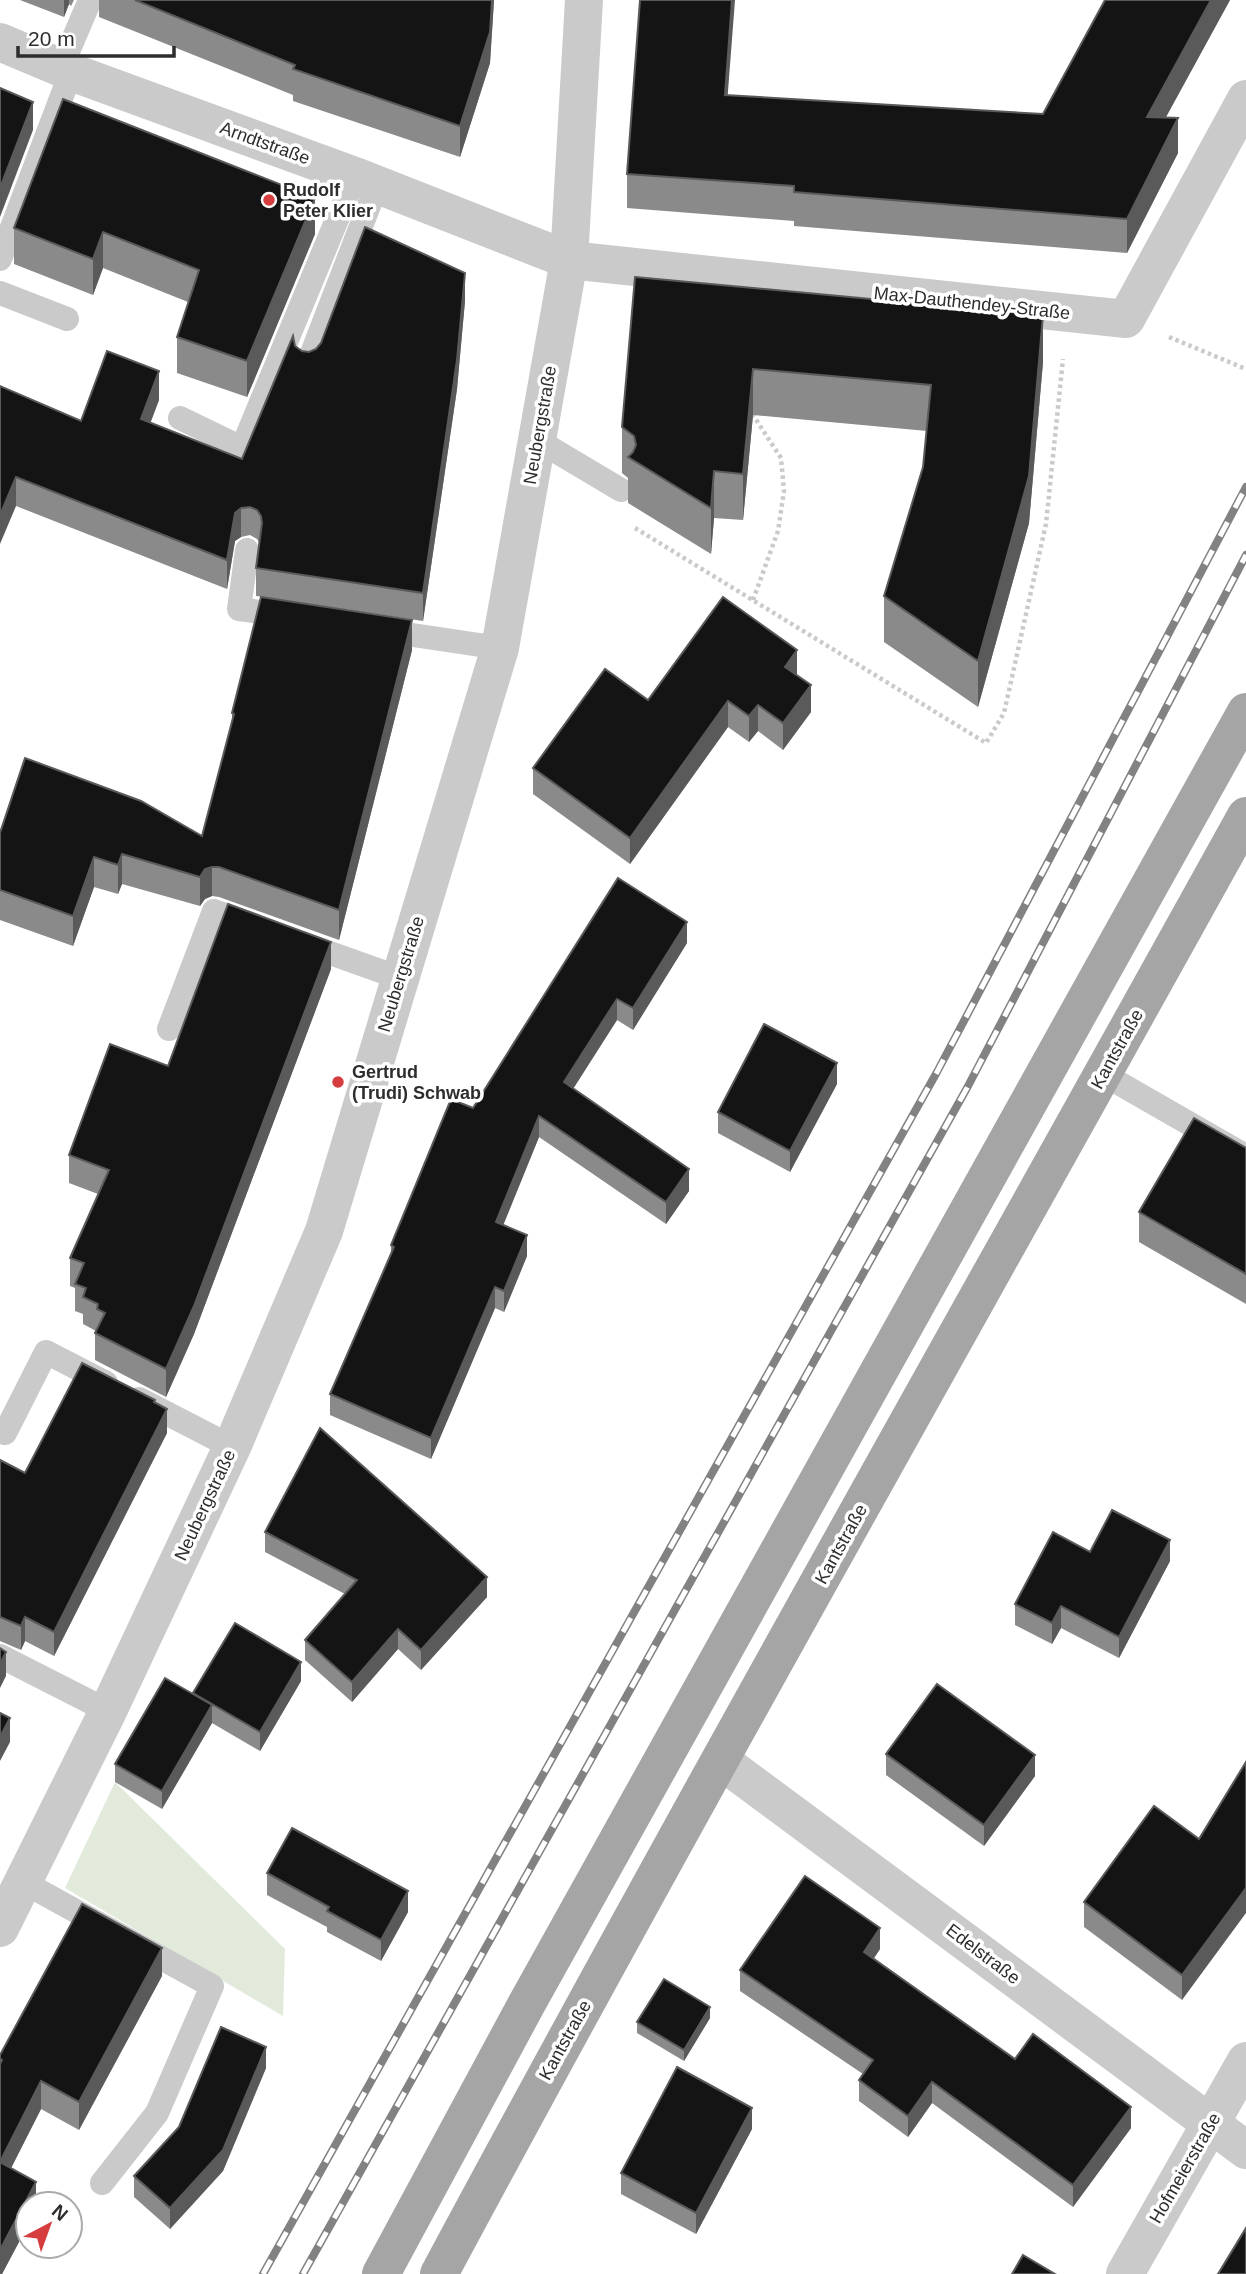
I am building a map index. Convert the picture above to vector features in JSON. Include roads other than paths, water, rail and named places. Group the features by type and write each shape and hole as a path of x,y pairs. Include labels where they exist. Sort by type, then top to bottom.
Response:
{"main road":[{"path":"382,2274 526,2005 1246,712"},
{"name":"Kantstraße","path":"439,2274 719,1760 1246,816"}],"street":[{"name":"Neubergstraße","path":"0,1928 108,1711 232,1447 324,1231 500,648 569,260 584,0"},
{"name":"Arndtstraße","path":"0,42 66,70 366,180 569,260"},
{"name":"Max-Dauthendey-Straße","path":"569,260 1126,319 1246,99"},
{"name":"Edelstraße","path":"719,1760 1246,2150"},
{"name":"Hofmeierstraße","path":"1125,2274 1246,2062"}],"lane":[{"path":"0,259 90,0"},
{"path":"307,366 366,180"},
{"path":"180,418 242,448 366,180"},
{"path":"0,293 67,319"},
{"path":"537,440 621,490"},
{"path":"247,550 239,609 307,619"},
{"path":"362,628 500,648"},
{"path":"169,1029 214,911 400,978"},
{"path":"1103,1074 1246,1156"},
{"path":"0,1431 5,1433 46,1352 232,1447"},
{"path":"0,1656 108,1711"},
{"path":"23,1882 212,1986 157,2113 102,2183"}],"railway":[{"path":"263,2274 937,1072 1246,487"},
{"path":"303,2274 967,1088 1246,555"}],"place":[{"name":"Rudolf Peter Klier","path":"269,200"},
{"name":"Gertrud (Trudi) Schwab","path":"338,1082"}]}
